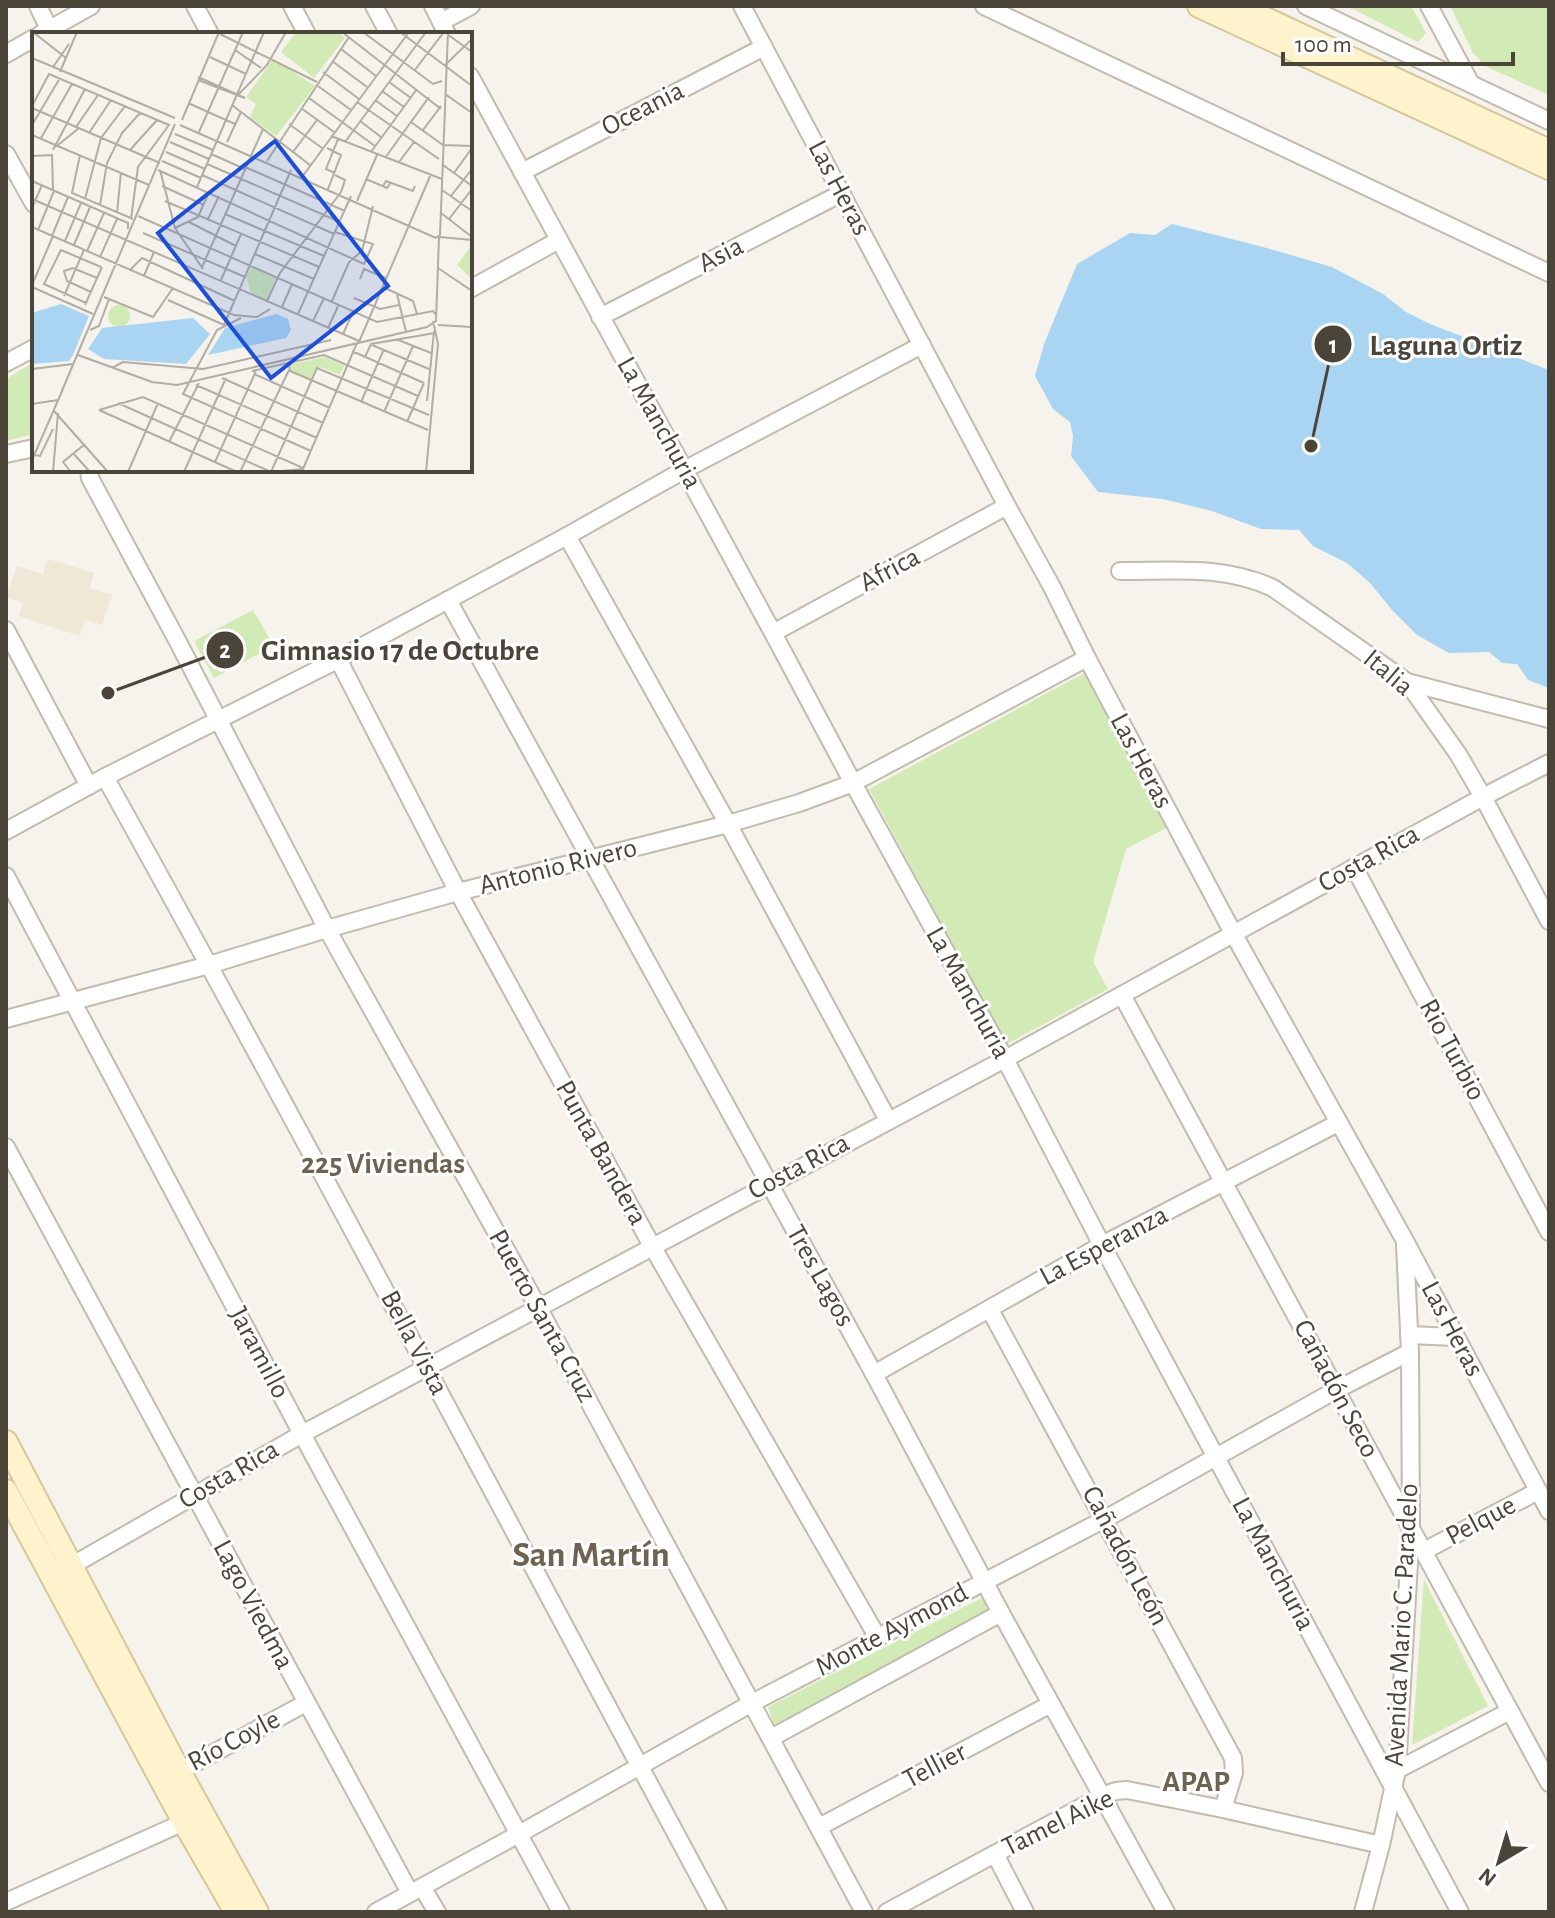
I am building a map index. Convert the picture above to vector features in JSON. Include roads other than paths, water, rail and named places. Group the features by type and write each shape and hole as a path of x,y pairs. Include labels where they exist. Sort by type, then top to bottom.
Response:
{"main road":[{"path":"1199,6 1549,168"},
{"path":"1238,6 1549,151"},
{"path":"7,1448 62,1570 170,1776 257,1912"},
{"path":"6,1491 62,1570"},
{"path":"191,1813 236,1912"}],"street":[{"path":"38,6 41,32"},
{"path":"45,32 91,6"},
{"path":"195,6 209,32"},
{"path":"292,6 306,32"},
{"path":"374,6 388,32"},
{"path":"433,6 444,28 471,6"},
{"name":"Las Heras","path":"742,6 1233,933 1404,1239 1549,1511"},
{"path":"984,6 1549,273"},
{"path":"1306,6 1549,121"},
{"path":"1429,6 1471,84"},
{"path":"6,54 32,39"},
{"name":"Oceania","path":"522,172 764,47"},
{"name":"La Manchuria","path":"472,80 1005,1059 1460,1912"},
{"path":"6,154 32,200"},
{"name":"Asia","path":"600,317 842,193"},
{"path":"472,288 559,240"},
{"path":"6,831 105,777 338,659 684,470 922,345"},
{"path":"6,363 32,349"},
{"path":"6,454 32,448"},
{"name":"Puerto Santa Cruz","path":"89,472 327,929 538,1307 864,1912"},
{"name":"Africa","path":"773,633 1007,506"},
{"path":"567,536 888,1120"},
{"name":"Italia","path":"1120,571 1198,570 1254,579 1273,588 1407,682 1458,754 1549,921"},
{"name":"Tres Lagos","path":"448,600 1166,1912"},
{"path":"6,630 89,786"},
{"name":"Antonio Rivero","path":"6,1019 209,965 458,892 799,803 853,783 1087,658"},
{"name":"Punta Bandera","path":"338,659 458,892 652,1246 878,1638"},
{"path":"1407,682 1549,719"},
{"name":"Costa Rica","path":"62,1570 302,1434 1005,1059 1549,763"},
{"name":"Bella Vista","path":"105,777 427,1367 718,1912"},
{"name":"Rio Turbio","path":"1354,867 1549,1232"},
{"name":"Jaramillo","path":"6,876 302,1434 561,1912"},
{"name":"Cañadón Seco","path":"1122,995 1549,1783"},
{"name":"La Esperanza","path":"874,1374 1102,1245 1338,1123"},
{"name":"Lago Viedma","path":"6,1147 306,1703 416,1890 437,1912"},
{"name":"Avenida Mario C. Paradelo","path":"1363,1912 1397,1770 1411,1528 1410,1343 1404,1239"},
{"name":"Cañadón León","path":"990,1310 1233,1758 1234,1773 1223,1809"},
{"path":"1410,1343 1455,1337"},
{"name":"Monte Aymond","path":"376,1912 752,1703 1105,1519 1336,1390 1410,1343"},
{"name":"Pelque","path":"1424,1551 1538,1491"},
{"path":"771,1738 1001,1613"},
{"name":"Río Coyle","path":"170,1776 306,1703"},
{"name":"Tellier","path":"819,1827 1051,1704"},
{"path":"1397,1770 1510,1711"},
{"name":"Tamel Aike","path":"887,1912 1116,1791 1127,1790 1223,1809 1381,1845"},
{"path":"6,1902 191,1813"},
{"path":"995,1854 1025,1912"}],"water":[{"path":"1172,224 1332,267 1430,324 1549,370 1549,688 1528,680 1517,664 1502,663 1489,652 1449,653 1417,635 1370,583 1347,563 1313,546 1299,530 1261,529 1212,511 1163,499 1098,492 1071,456 1073,436 1070,422 1053,409 1035,376 1044,344 1077,264 1130,233 1155,235"}],"place":[{"name":"Laguna Ortiz","path":"1311,446"},
{"name":"Gimnasio 17 de Octubre","path":"108,693"}],"district":[{"name":"225 Viviendas","path":"383,1164"},
{"name":"San Martín","path":"591,1555"},
{"name":"APAP","path":"1196,1782"}]}
